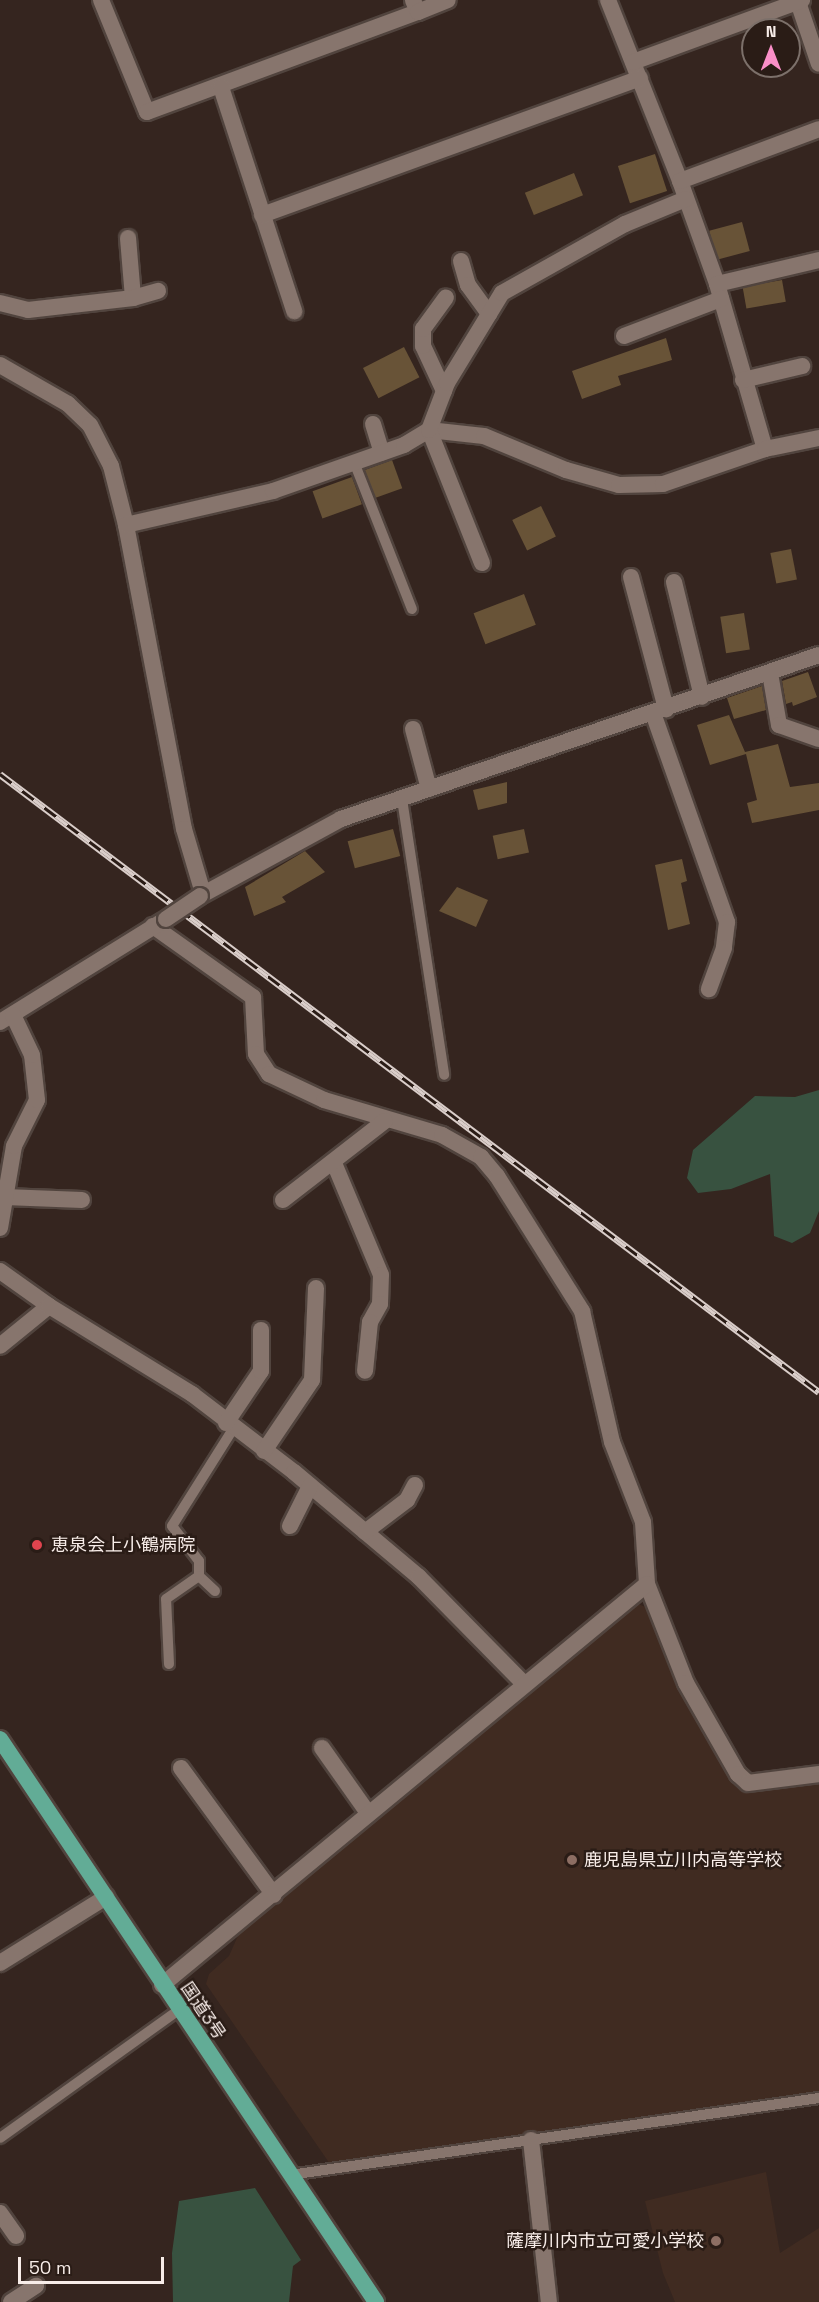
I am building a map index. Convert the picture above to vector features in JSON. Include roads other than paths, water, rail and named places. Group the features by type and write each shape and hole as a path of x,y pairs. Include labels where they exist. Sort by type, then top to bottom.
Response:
{"highway":[{"name":"国道3号","path":"0,1739 162,1985 376,2302"}],"street":[{"path":"101,0 147,112 221,87 416,6 448,0"},
{"path":"608,0 680,181 719,292 765,449"},
{"path":"633,62 800,1 819,64"},
{"path":"262,215 640,78"},
{"path":"221,87 294,311"},
{"path":"680,181 819,129"},
{"path":"482,563 429,430 444,391 502,293 625,224 686,199"},
{"path":"128,238 133,298"},
{"path":"624,336 719,292 819,260"},
{"path":"461,261 468,285 489,314"},
{"path":"0,303 28,310 133,298 158,291"},
{"path":"444,391 423,346 423,329 446,297"},
{"path":"0,365 68,404 90,425 111,466 126,525 184,829 201,895"},
{"path":"743,380 802,366"},
{"path":"373,424 382,453"},
{"path":"126,525 273,491 382,453 429,430 484,436 566,470 619,485 663,484 765,449 819,438"},
{"path":"631,577 659,711 727,922 724,948 709,989"},
{"path":"674,582 702,697"},
{"path":"0,1228 14,1146 38,1100 32,1055 7,1018 201,895 341,819 702,697 819,654"},
{"path":"770,673 779,725 819,739"},
{"path":"413,729 429,789"},
{"path":"160,922 253,997 256,1054 269,1074 324,1100 385,1121 442,1135 481,1157 572,1290 582,1311 612,1442 643,1522 647,1584 686,1683 738,1774 748,1784 819,1774"},
{"path":"283,1200 334,1164 385,1121"},
{"path":"334,1164 381,1275 380,1304 370,1322 365,1371"},
{"path":"5,1197 82,1200"},
{"path":"0,1271 49,1306 192,1394 229,1426 310,1486 419,1577 524,1684"},
{"path":"264,1451 312,1380 316,1288"},
{"path":"0,1346 49,1306"},
{"path":"229,1426 261,1371 261,1330"},
{"path":"365,1532 407,1500 415,1485"},
{"path":"290,1526 310,1486"},
{"path":"162,1985 274,1895 368,1813 647,1584"},
{"path":"322,1748 368,1813"},
{"path":"181,1768 274,1895"},
{"path":"0,1963 106,1897"},
{"path":"531,2140 549,2302"},
{"path":"0,2213 16,2236"},
{"path":"11,2302 36,2286"}],"lane":[{"path":"354,462 412,609"},
{"path":"402,799 444,1075"},
{"path":"215,1591 199,1576 199,1561 172,1526 229,1426"},
{"path":"169,1664 166,1599 199,1576"},
{"path":"0,2138 179,2010"},
{"path":"290,2175 819,2098"}],"railway":[{"path":"0,774 819,1392"}],"place":[{"name":"恵泉会上小鶴病院","path":"37,1545"},
{"name":"鹿児島県立川内高等学校","path":"572,1860"},
{"name":"薩摩川内市立可愛小学校","path":"716,2241"}]}
